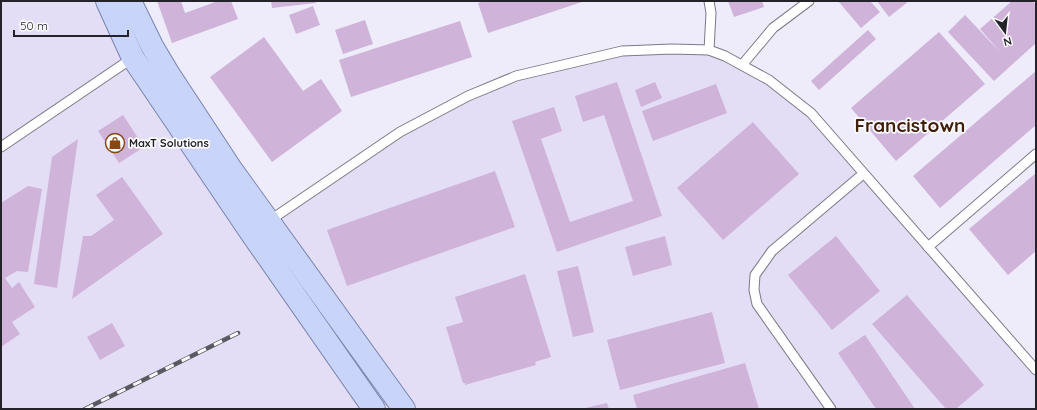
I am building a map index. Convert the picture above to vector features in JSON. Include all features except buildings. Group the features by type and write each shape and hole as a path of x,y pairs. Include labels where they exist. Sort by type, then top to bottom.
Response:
{"main road":[{"path":"107,1 143,52 260,227 347,371 374,409"},
{"path":"130,1 143,52"},
{"path":"260,227 368,358 404,409"},
{"path":"347,371 368,358"}],"lane":[{"path":"709,50 711,13 710,1"},
{"path":"742,66 773,28 809,1"},
{"path":"260,227 400,132 468,96 516,76 622,51 672,49 709,50 725,56 769,80 811,113 1036,370"},
{"path":"1,147 143,52"},
{"path":"928,247 1036,154"},
{"path":"831,409 757,304 754,290 755,275 772,251 863,174"}],"shaded area":[{"path":"1,1 107,1 252,234 400,132 516,76 622,51 672,49 725,56 811,113 1036,370 1036,409 1,409"}],"railway":[{"path":"85,409 238,333"}],"place":[{"name":"MaxT Solutions","path":"115,143"}],"district":[{"name":"Francistown","path":"910,125"}]}
